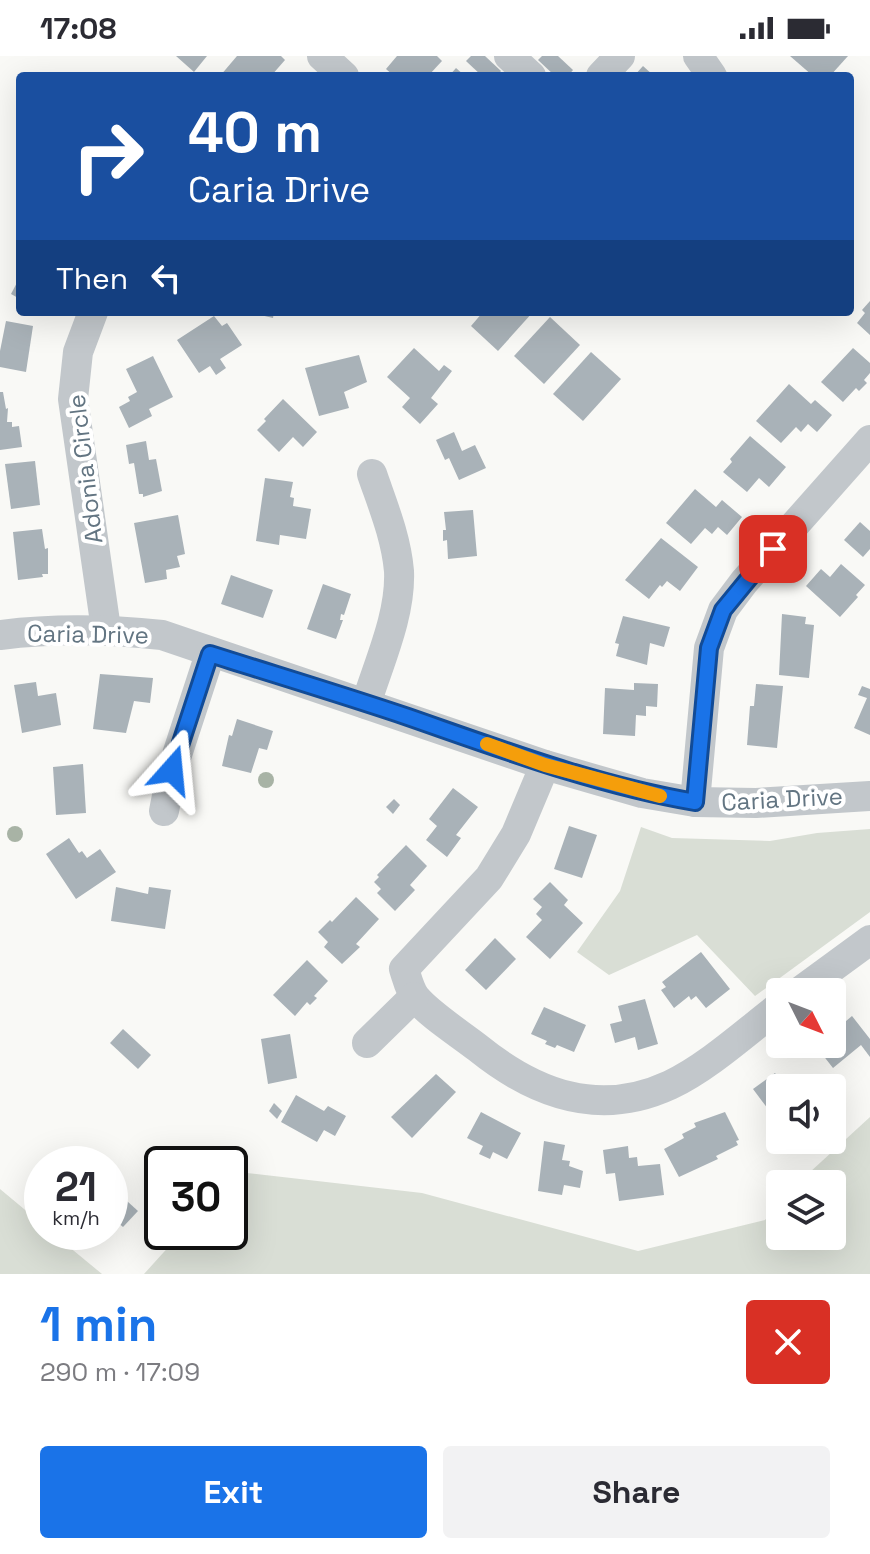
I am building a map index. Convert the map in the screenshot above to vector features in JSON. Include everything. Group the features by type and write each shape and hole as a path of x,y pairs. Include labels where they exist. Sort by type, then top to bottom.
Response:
{"street":[{"path":"322,56 340,72"},
{"path":"509,56 527,72"},
{"path":"605,72 620,56"},
{"name":"Adonia Circle","path":"92,316 78,352 73,399 106,629"},
{"path":"695,802 709,648 723,610 744,582 870,440"},
{"path":"366,704 395,612 399,572 393,533 372,474"},
{"name":"Caria Drive","path":"0,635 43,629 106,629 162,635 210,654 545,765 642,793 695,802 756,803 870,796"},
{"path":"164,811 172,770 210,654"},
{"path":"545,765 516,834 489,878 404,969 414,997 505,1070 551,1093 591,1102 634,1098 668,1086 766,1016"},
{"path":"818,978 870,940"},
{"path":"367,1043 414,997"}],"shaded area":[{"path":"641,827 672,838 770,841 870,829 870,912 780,978 766,978 766,988 755,996 697,935 609,975 577,952 620,891"},
{"path":"870,1117 870,1274 144,1274 166,1250 248,1250 248,1173 422,1193 638,1251 766,1219 766,1250 846,1250 846,1170 812,1170 830,1154 846,1154 846,1139"},
{"path":"0,1189 24,1209 24,1250 73,1250 102,1274 0,1274"}],"building":[{"path":"176,56 207,56 194,72"},
{"path":"237,56 281,56 285,60 274,72 223,72"},
{"path":"397,56 437,56 442,61 432,72 389,72 386,69"},
{"path":"471,56 485,56 501,71 478,72 466,61"},
{"path":"542,56 558,56 573,70 551,72 538,60"},
{"path":"790,56 848,56 834,72 808,72"},
{"path":"870,301 870,335 857,323"},
{"path":"214,316 222,326 227,323 242,345 220,359 226,368 216,375 210,366 199,373 177,340"},
{"path":"480,316 529,316 498,351 471,326"},
{"path":"550,317 580,345 544,384 514,356"},
{"path":"6,321 33,326 26,372 0,367"},
{"path":"414,348 439,371 444,365 452,371 431,398 438,404 420,424 402,407 410,398 387,377"},
{"path":"853,348 870,363 870,373 864,380 867,383 859,391 856,388 843,402 821,382"},
{"path":"591,352 621,379 583,421 553,394"},
{"path":"359,355 367,382 344,392 349,408 319,416 305,368"},
{"path":"153,356 173,397 149,409 152,416 129,428 119,407 130,401 128,397 137,392 126,369"},
{"path":"789,384 811,404 815,400 832,415 817,432 808,424 801,432 796,427 781,443 756,421"},
{"path":"0,392 3,392 8,408 7,422 12,422 12,427 19,426 22,447 0,450"},
{"path":"283,399 317,432 303,447 293,437 279,452 257,430"},
{"path":"454,432 462,451 475,445 486,468 459,480 436,440"},
{"path":"750,436 786,467 769,487 759,478 747,492 723,472"},
{"path":"146,441 149,460 156,459 162,491 143,497 139,494 134,463 129,464 126,445"},
{"path":"35,461 40,505 11,509 5,464"},
{"path":"265,478 293,482 290,497 294,498 293,506 311,509 306,539 280,535 279,545 256,541"},
{"path":"695,489 716,507 722,500 742,517 727,535 718,527 712,534 705,528 691,544 666,523"},
{"path":"473,510 477,556 448,559 447,540 443,541 443,530 446,530 444,512"},
{"path":"178,515 185,554 177,556 180,567 166,570 167,579 145,583 134,523"},
{"path":"860,522 870,531 870,549 863,557 844,540"},
{"path":"42,529 45,549 48,548 48,574 18,580 13,532"},
{"path":"661,538 698,567 680,591 667,581 649,599 625,580"},
{"path":"841,564 865,585 840,617 806,586 821,569 830,577"},
{"path":"231,575 273,590 263,618 221,604"},
{"path":"323,584 351,594 344,615 341,614 340,620 343,620 336,639 307,629"},
{"path":"782,614 806,617 805,624 814,625 809,678 779,675"},
{"path":"623,616 670,627 664,647 650,643 647,665 616,656 619,644 615,643"},
{"path":"100,674 153,678 150,703 134,701 126,733 93,729"},
{"path":"36,682 38,696 56,693 61,725 22,733 14,685"},
{"path":"634,683 658,684 657,707 646,706 646,716 636,715 635,736 603,734 605,688 634,690"},
{"path":"756,684 783,686 777,748 747,745 750,706 754,706"},
{"path":"862,686 870,689 870,735 854,728 867,698 858,695"},
{"path":"237,719 273,731 267,750 259,748 251,773 222,766 229,735 232,736"},
{"path":"83,764 86,813 56,815 53,767"},
{"path":"453,788 478,807 456,835 461,838 447,857 426,840 437,826 429,819"},
{"path":"394,799 400,805 393,814 386,807"},
{"path":"569,826 597,835 582,878 554,869"},
{"path":"69,838 79,853 82,851 87,858 100,849 116,872 76,899 46,854"},
{"path":"406,845 427,866 410,885 415,890 395,911 377,893 381,889 374,882"},
{"path":"550,882 568,900 564,905 583,923 550,959 526,937 542,920 536,914 542,907 533,899"},
{"path":"116,887 148,894 149,887 171,890 165,929 111,921"},
{"path":"356,897 379,919 356,944 360,947 342,964 324,947 328,942 318,932"},
{"path":"495,938 516,959 486,990 465,970"},
{"path":"701,952 730,989 706,1008 696,996 691,1000 689,996 674,1008 661,990 666,987 662,982"},
{"path":"307,960 328,981 314,996 317,998 310,1005 307,1002 295,1016 273,995"},
{"path":"645,999 658,1044 638,1050 635,1037 615,1043 610,1024 622,1021 618,1006"},
{"path":"544,1007 586,1025 574,1052 545,1044 547,1041 531,1034"},
{"path":"852,1016 870,1039 870,1057 861,1045 846,1057 846,1021"},
{"path":"123,1029 151,1055 138,1069 110,1043"},
{"path":"290,1034 297,1078 268,1084 261,1039"},
{"path":"825,1058 845,1058 833,1068"},
{"path":"436,1074 456,1092 412,1138 391,1117"},
{"path":"766,1080 766,1106 753,1089"},
{"path":"296,1095 324,1111 328,1106 346,1116 335,1136 324,1130 317,1142 281,1122"},
{"path":"274,1103 282,1111 277,1119 269,1111"},
{"path":"481,1112 521,1133 507,1159 493,1152 490,1159 479,1154 483,1146 467,1138"},
{"path":"725,1112 739,1140 736,1141 738,1145 716,1156 718,1159 679,1177 664,1149 684,1138 682,1134 696,1127 694,1123"},
{"path":"544,1141 565,1145 562,1160 570,1161 569,1166 583,1171 580,1188 564,1185 562,1195 538,1191"},
{"path":"628,1146 629,1158 637,1157 638,1166 660,1164 664,1195 619,1201 615,1173 606,1174 603,1150"},
{"path":"128,1202 138,1211 128,1222"}],"slow traffic":[{"path":"487,744 545,765 660,796"}],"route":[{"path":"172,770 210,654 545,765 642,793 695,802 709,648 723,610 773,549"}]}
